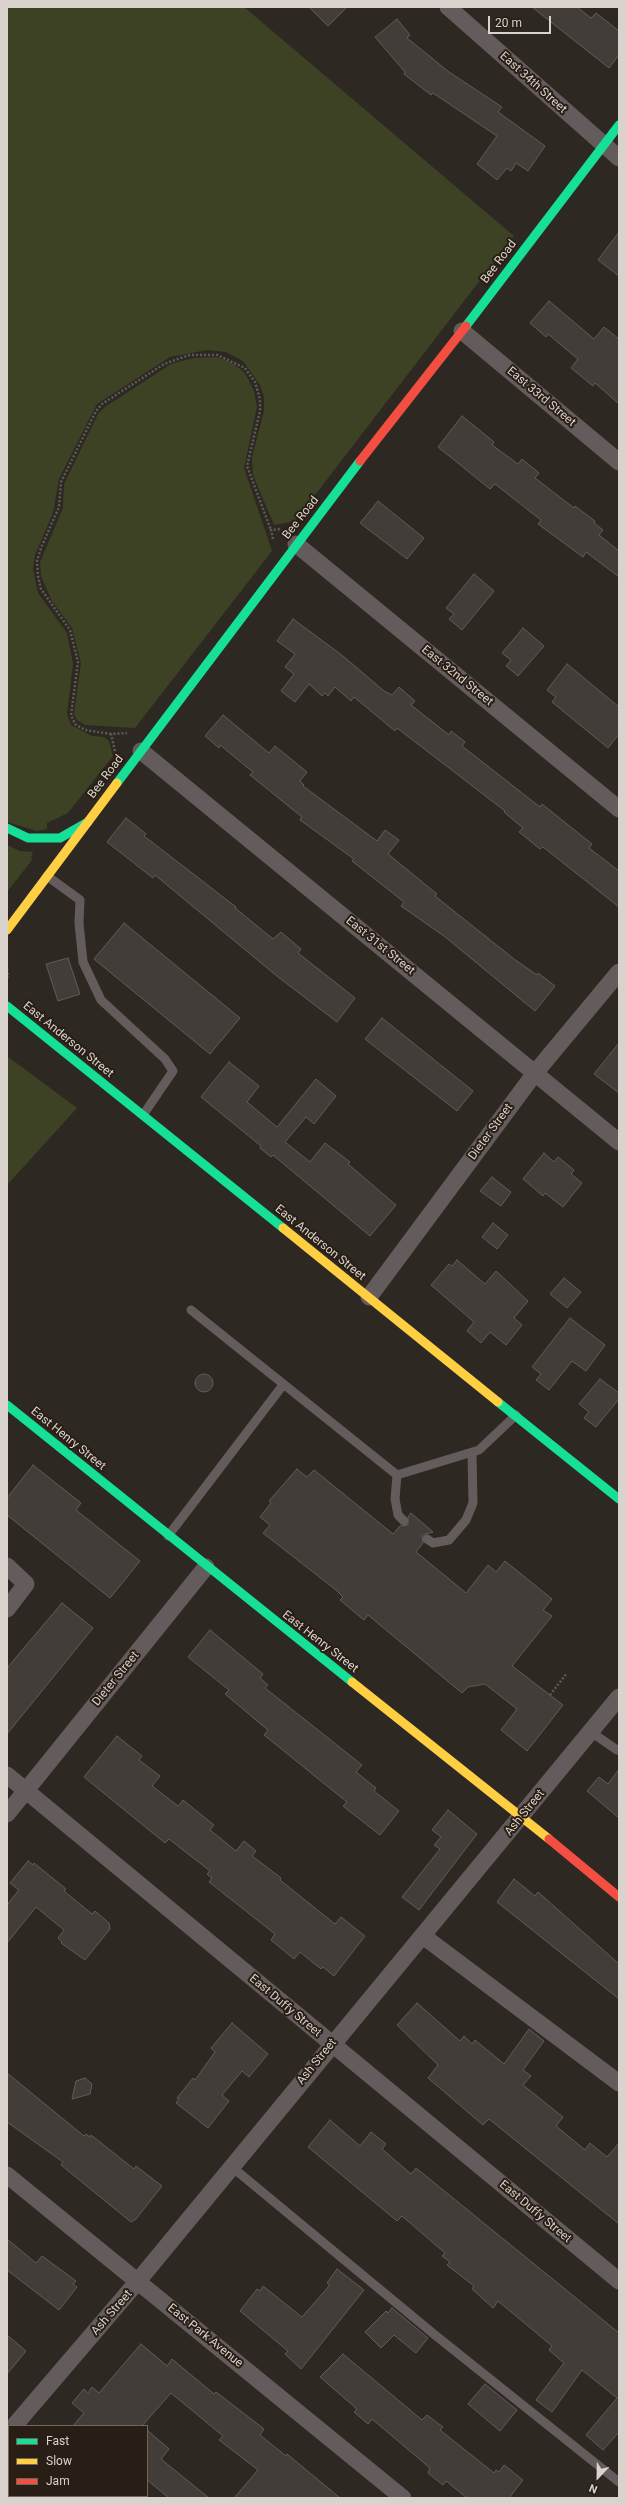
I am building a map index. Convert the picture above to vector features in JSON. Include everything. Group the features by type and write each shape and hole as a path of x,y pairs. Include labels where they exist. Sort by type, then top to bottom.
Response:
{"main road":[{"name":"Bee Road","path":"7,930 296,544 462,331 603,144 619,125"},
{"path":"7,828 28,838 60,838 88,822"},
{"name":"East Anderson Street","path":"7,1006 619,1498"},
{"name":"East Henry Street","path":"7,1405 206,1567 522,1817 619,1898"}],"street":[{"name":"East 34th Street","path":"448,7 619,158"},
{"name":"East 33rd Street","path":"462,331 619,462"},
{"name":"East 32nd Street","path":"296,544 619,809"},
{"name":"East 31st Street","path":"141,751 619,1142"},
{"name":"Dieter Street","path":"369,1297 535,1073 617,977"},
{"path":"7,1566 26,1584 7,1608"},
{"name":"Dieter Street","path":"7,1814 206,1567"},
{"name":"Ash Street","path":"15,2425 138,2282 332,2044 522,1817 619,1697"},
{"name":"East Duffy Street","path":"7,1775 619,2281"},
{"path":"423,1936 619,2083"},
{"name":"East Park Avenue","path":"7,2174 403,2498"}],"lane":[{"path":"47,876 80,900 79,923 83,962 100,1000 165,1059 173,1071 143,1115"},
{"path":"192,1310 283,1385 397,1475"},
{"path":"168,1536 283,1385"},
{"path":"397,1475 479,1450 516,1415"},
{"path":"427,1539 433,1543 449,1540 466,1520 473,1504 472,1453"},
{"path":"397,1475 396,1499 398,1515 404,1521"},
{"path":"591,1732 617,1750"},
{"path":"232,2167 435,2335 619,2482"}],"path":[{"path":"129,733 111,734 85,730 75,724 71,715 78,662 70,630 41,590 38,576 37,561 41,548 59,507 61,482 96,411 102,404 164,364 184,357 217,355 245,368 255,382 260,399 260,411 247,466 270,530"},
{"path":"111,734 117,757"},
{"path":"7,969 8,978"},
{"path":"550,1695 567,1674"}],"green space":[{"path":"7,7 244,7 514,236 295,521 274,525 253,475 252,457 264,411 264,397 260,385 243,361 226,352 207,350 170,357 97,404 59,479 53,513 35,555 33,569 38,593 67,633 73,664 67,714 71,725 92,736 104,737 109,741 113,756 68,813 47,823 47,829 37,831 7,822"},
{"path":"216,357 231,362 245,373 254,391 257,407 244,468 272,551 135,728 85,725 77,720 74,714 81,663 72,628 52,601 41,576 40,562 63,508 64,484 98,414 105,407 171,364 194,358"},
{"path":"7,845 20,851 33,852 31,857 32,860 7,892"},
{"path":"7,1056 77,1108 7,1185"}],"building":[{"path":"309,7 347,7 328,26"},
{"path":"532,7 577,7 591,18 596,13 619,31 619,55 609,68"},
{"path":"397,19 410,35 407,38 449,72 502,107 498,112 545,146 528,171 516,163 511,171 507,168 497,180 477,164 497,136 433,93 431,95 404,74 405,72 375,37"},
{"path":"619,232 619,276 598,260"},
{"path":"549,301 594,339 604,327 619,339 619,404 595,383 593,386 571,368 578,359 548,334 546,337 530,323"},
{"path":"462,416 494,442 492,445 518,464 522,459 539,473 535,478 574,508 575,506 595,521 594,523 603,530 599,535 619,551 619,577 586,552 583,557 538,524 541,520 495,484 490,489 438,447"},
{"path":"378,501 424,538 407,559 360,523"},
{"path":"474,574 494,591 462,630 449,619 454,614 446,608"},
{"path":"293,619 343,656 384,691 392,695 399,687 415,701 411,705 449,735 451,731 465,742 462,746 540,807 542,804 592,844 589,848 619,871 619,907 543,847 540,849 519,832 523,828 504,812 505,811 397,728 395,731 354,697 351,701 335,687 328,696 325,693 322,696 309,684 295,702 281,691 294,674 285,667 295,654 277,641"},
{"path":"523,628 544,646 518,676 506,666 511,660 502,653"},
{"path":"567,664 619,707 619,734 608,748 552,702 556,697 547,690"},
{"path":"223,715 269,753 275,746 307,772 300,781 304,785 303,786 377,841 385,830 399,840 388,854 437,894 435,896 514,959 537,975 538,973 555,986 535,1011 444,936 401,906 404,902 352,861 354,859 300,820 302,817 250,775 253,772 220,745 219,748 205,736"},
{"path":"126,818 146,834 144,836 236,907 235,908 273,939 281,932 301,949 298,953 355,998 337,1022 278,977 155,875 153,878 107,842"},
{"path":"124,923 240,1018 210,1054 94,959"},
{"path":"68,958 80,994 58,1001 46,964"},
{"path":"382,1018 473,1091 457,1111 365,1039"},
{"path":"619,1043 619,1093 594,1074"},
{"path":"229,1062 259,1086 247,1102 277,1127 316,1079 336,1096 314,1124 306,1117 285,1142 310,1162 325,1143 350,1162 348,1164 396,1205 370,1236 273,1155 271,1157 260,1148 261,1146 201,1097"},
{"path":"544,1153 554,1162 558,1157 574,1170 571,1174 582,1183 563,1207 545,1193 543,1196 523,1179"},
{"path":"492,1177 511,1192 501,1206 480,1191"},
{"path":"493,1223 508,1235 497,1249 482,1237"},
{"path":"457,1260 485,1284 496,1271 528,1301 514,1318 522,1325 506,1345 490,1332 481,1343 467,1331 474,1322 431,1285 449,1264 452,1266"},
{"path":"564,1278 581,1292 567,1308 550,1294"},
{"path":"570,1318 605,1345 586,1371 572,1361 549,1390 536,1380 541,1374 532,1367"},
{"path":"200,1374 208,1374 213,1379 211,1390 208,1392 200,1392 195,1387 195,1379"},
{"path":"600,1379 619,1393 619,1399 596,1427 584,1418 589,1412 579,1404"},
{"path":"33,1465 81,1503 76,1510 140,1561 110,1598 7,1515 7,1498"},
{"path":"297,1469 307,1477 314,1470 393,1534 400,1526 408,1525 408,1517 411,1513 433,1532 422,1535 423,1543 416,1552 466,1593 488,1565 496,1572 505,1561 552,1599 543,1610 552,1616 512,1666 563,1705 527,1751 501,1730 517,1709 485,1684 468,1687 462,1693 368,1615 364,1620 340,1600 343,1597 336,1590 263,1533 270,1525 260,1517 271,1503 269,1501"},
{"path":"62,1603 93,1628 7,1734 7,1668"},
{"path":"210,1630 263,1674 260,1678 268,1685 265,1688 362,1765 356,1772 376,1788 374,1791 399,1811 380,1835 343,1806 347,1802 264,1735 268,1730 225,1694 229,1690 188,1657"},
{"path":"117,1736 142,1756 139,1760 160,1776 152,1786 178,1806 183,1800 214,1825 210,1830 236,1851 244,1841 256,1851 252,1856 281,1878 280,1880 335,1924 341,1917 365,1936 334,1976 323,1967 321,1969 300,1952 294,1959 271,1940 275,1934 209,1882 212,1878 207,1874 210,1871 169,1839 165,1843 84,1777"},
{"path":"619,1769 619,1818 587,1791 599,1777 608,1784"},
{"path":"448,1810 477,1834 419,1910 402,1897 440,1849 434,1845 441,1837 432,1830"},
{"path":"28,1861 33,1865 34,1863 66,1889 64,1891 92,1914 95,1911 109,1923 110,1929 85,1960 61,1943 62,1942 58,1938 64,1930 36,1907 7,1943 7,1905 19,1890 10,1883"},
{"path":"514,1879 535,1896 538,1892 619,1964 619,1999 497,1902"},
{"path":"417,2003 460,2041 464,2036 472,2044 475,2040 504,2064 529,2029 544,2041 523,2070 531,2076 523,2085 563,2117 556,2126 585,2150 590,2143 607,2157 619,2143 619,2224 489,2119 483,2125 428,2078 438,2065 397,2025"},
{"path":"232,2023 268,2054 249,2077 242,2071 222,2095 229,2101 208,2128 176,2103 179,2099 177,2098 193,2078 195,2080 215,2052 211,2048"},
{"path":"7,2073 84,2136 86,2134 90,2137 91,2135 134,2169 136,2166 162,2186 136,2219 131,2222 61,2165 63,2162 7,2122"},
{"path":"85,2078 92,2084 90,2094 72,2099 76,2081"},
{"path":"330,2120 360,2146 371,2132 386,2144 382,2149 411,2174 416,2168 619,2333 619,2432 603,2450 586,2435 617,2398 582,2370 552,2412 536,2400 564,2363 549,2350 552,2346 498,2301 493,2308 472,2289 474,2286 447,2265 450,2262 442,2256 445,2253 402,2216 397,2221 308,2147"},
{"path":"7,2239 36,2263 42,2256 76,2281 73,2284 77,2287 59,2310 7,2270"},
{"path":"337,2269 364,2290 301,2369 285,2354 288,2351 240,2311 257,2289 260,2291 263,2286 302,2317 330,2285 327,2283"},
{"path":"392,2308 428,2338 416,2353 394,2335 381,2348 365,2332 386,2311 388,2313"},
{"path":"7,2335 26,2351 7,2374"},
{"path":"141,2344 167,2366 172,2359 214,2394 216,2392 264,2429 260,2435 286,2456 287,2454 340,2498 234,2498 258,2470 219,2440 223,2436 171,2393 143,2425 74,2425 84,2413 72,2403 84,2389 88,2393 92,2387 99,2393"},
{"path":"343,2354 422,2420 427,2415 443,2427 440,2430 494,2473 496,2470 499,2472 504,2465 523,2480 509,2498 467,2498 446,2481 443,2485 428,2473 430,2468 372,2419 368,2424 354,2412 357,2409 320,2377"},
{"path":"485,2384 517,2410 500,2431 468,2404"},
{"path":"148,2431 169,2449 161,2459 209,2498 169,2498 148,2481"}],"traffic: fast":[{"path":"466,326 619,125"},
{"path":"117,783 360,461"},
{"path":"7,828 28,838 60,838 88,822"},
{"path":"7,1006 283,1228"},
{"path":"498,1402 619,1499"},
{"path":"7,1405 352,1682"}],"traffic: slow":[{"path":"7,930 117,783"},
{"path":"283,1228 498,1402"},
{"path":"352,1682 549,1839"}],"traffic: jam":[{"path":"360,461 466,326"},
{"path":"549,1839 619,1897"}]}
